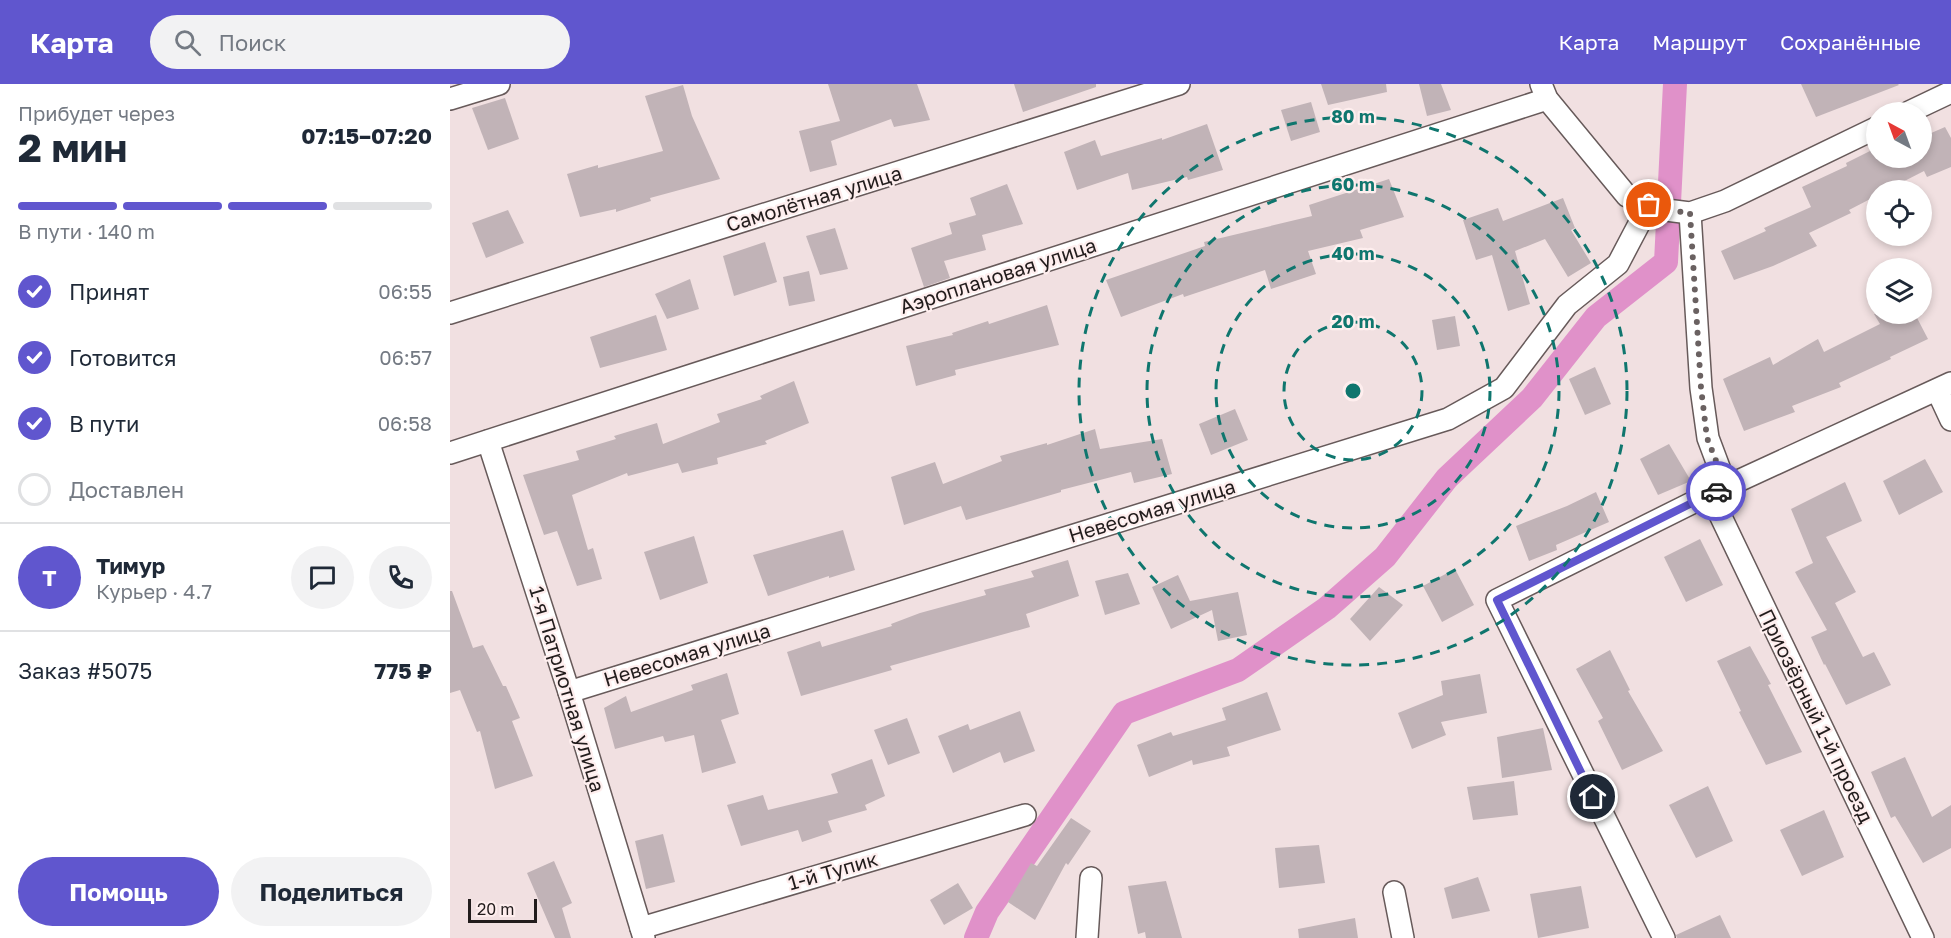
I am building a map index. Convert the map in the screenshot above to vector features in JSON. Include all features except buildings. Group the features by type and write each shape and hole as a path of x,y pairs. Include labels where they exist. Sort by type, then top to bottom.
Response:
{"street":[{"path":"450,99 499,84"},
{"name":"Самолётная улица","path":"450,313 1179,84"},
{"path":"1544,92 1627,196 1654,207 1689,213 1725,201 1866,133"},
{"name":"Аэроплановая улица","path":"450,453 1544,92"},
{"path":"1930,102 1951,92"},
{"name":"Невесомая улица","path":"568,692 1448,419 1504,388 1567,304 1618,264 1654,207"},
{"name":"Приозёрный 1-й проезд","path":"1689,213 1701,388 1707,438 1718,490 1923,938"},
{"path":"1664,938 1497,600 1718,490 1944,386 1951,420"},
{"name":"1-я Патриотная улица","path":"488,441 642,933"},
{"name":"1-й Тупик","path":"642,933 1025,815"},
{"path":"1087,938 1091,878"},
{"path":"1394,892 1403,938"}],"waterway":[{"path":"976,938 987,912 1124,713 1238,670 1327,608 1385,557 1447,478 1532,398 1596,317 1666,262 1675,84"}],"way so far":[{"path":"1649,205 1658,209 1690,213 1701,388 1707,438 1726,486 1716,491"}],"route":[{"path":"1593,797 1497,600 1716,491"}]}
